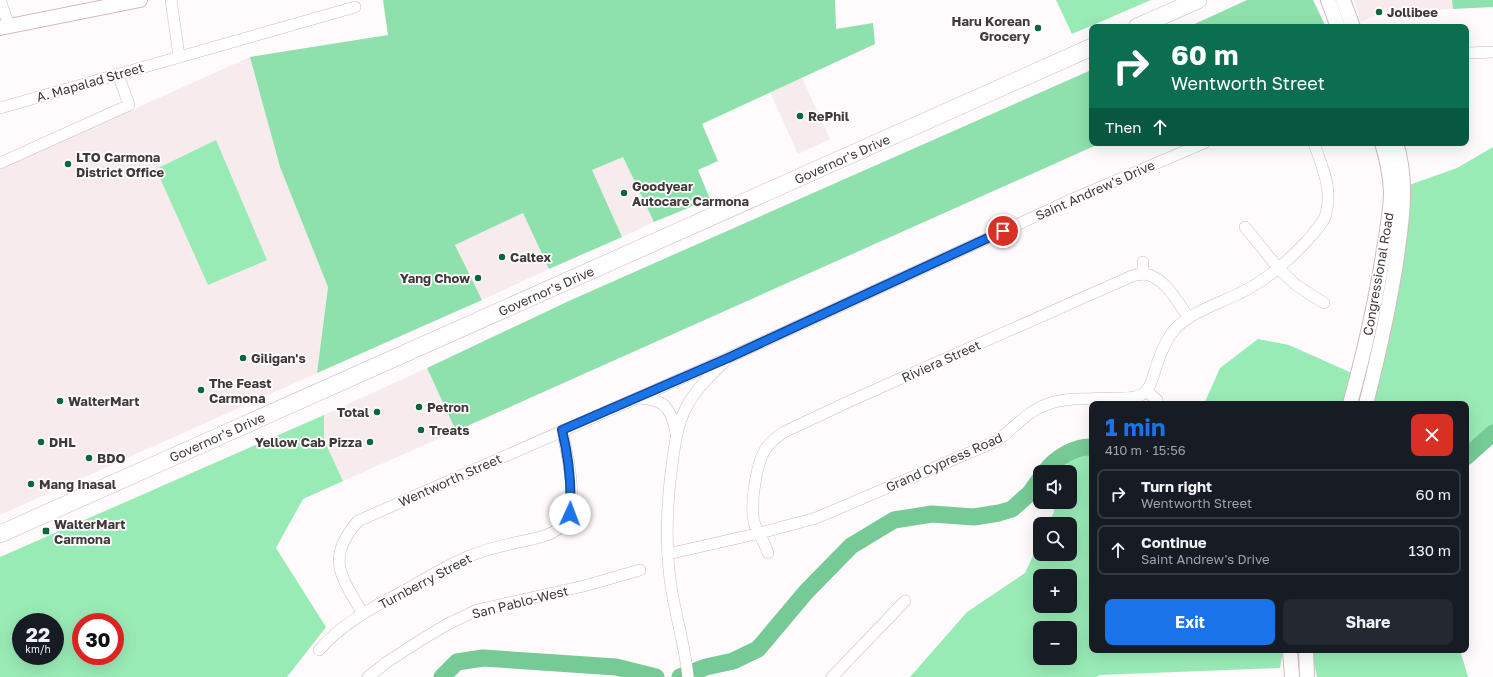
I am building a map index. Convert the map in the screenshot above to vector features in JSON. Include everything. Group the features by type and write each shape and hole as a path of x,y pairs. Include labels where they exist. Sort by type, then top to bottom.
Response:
{"highway":[{"path":"1144,24 1198,0"},
{"name":"Governor's Drive","path":"0,534 1089,48"}],"main road":[{"path":"4,27 140,0"},
{"path":"1328,0 1337,24"},
{"path":"1343,0 1351,24"},
{"name":"Congressional Road","path":"1351,401 1378,290 1390,213 1390,182 1386,155 1383,146"},
{"name":"Congressional Road","path":"1367,401 1392,291 1403,213 1403,181 1397,146"},
{"path":"1290,653 1292,677"},
{"path":"1306,653 1307,677"}],"street":[{"path":"0,0 4,27"},
{"path":"171,0 180,56"},
{"name":"A. Mapalad Street","path":"0,108 356,7"},
{"path":"1469,53 1493,52"},
{"path":"0,163 129,105 118,74"},
{"name":"Saint Andrew's Drive","path":"688,677 686,656 670,579 666,523 668,493 676,434 687,406 696,392 728,358 1075,198 1197,146"},
{"path":"1157,400 1146,391 1164,346 1175,330 1189,318 1247,290 1279,269 1314,233 1324,219 1328,196 1315,146"},
{"path":"1245,227 1279,269 1296,285 1324,303"},
{"path":"1143,262 1143,274 1152,276 1161,282 1189,318"},
{"name":"Riviera Street","path":"768,553 755,525 753,499 760,462 765,450 772,440 782,433 857,398 1122,280 1143,274"},
{"name":"Wentworth Street","path":"363,614 339,568 341,546 347,534 358,521 728,358"},
{"name":"Grand Cypress Road","path":"668,554 760,533 816,518 997,441 1019,421 1048,404 1063,401 1127,398 1139,396 1146,391"},
{"path":"637,398 651,398 668,409 673,418 676,434"},
{"name":"Turnberry Street","path":"319,650 330,637 344,626 466,557 510,544 545,536 568,526 571,483 569,461 562,430"},
{"name":"San Pablo-West","path":"368,677 387,662 421,640 452,622 477,610 584,586 640,570"},
{"path":"832,677 905,601"}],"shaded area":[{"name":"Jollibee","path":"1354,0 1452,0 1453,9 1383,12 1361,22"},
{"path":"250,57 280,167 328,287 317,373 0,515 0,169"},
{"name":"RePhil","path":"802,78 830,139 798,154 770,92"},
{"name":"Goodyear Autocare Carmona","path":"623,157 654,222 622,237 591,170"},
{"name":"Caltex","path":"523,213 549,269 482,300 455,245"},
{"path":"427,368 456,431 343,481 324,440 324,415"}],"green space":[{"path":"383,0 835,0 836,29 873,23 875,44 702,124 718,161 698,170 710,199 654,222 623,157 592,170 622,237 549,269 523,213 455,245 482,300 317,373 328,287 280,167 250,57 388,35"},
{"path":"1056,0 1151,0 1095,24 1089,24 1089,27 1072,34"},
{"path":"1247,0 1313,0 1325,24 1195,24"},
{"path":"1452,0 1493,0 1493,7 1453,9"},
{"path":"1089,71 1089,146 1094,146 456,431 427,368 571,300"},
{"path":"216,140 267,260 208,285 156,169"},
{"path":"1493,147 1493,433 1469,454 1469,401 1372,401 1409,185 1457,168"},
{"path":"1258,339 1289,345 1354,374 1346,401 1205,401 1220,368"},
{"path":"324,415 324,440 343,481 303,499 276,548 326,627 287,677 0,677 0,557"},
{"path":"1089,447 1089,653 1282,653 1280,668 1100,675 1096,677 910,677 967,612 1025,573 1033,556 1033,561 1077,561 1077,517 1052,517 1054,509 1077,509 1077,465 1052,465 1067,453"},
{"path":"1461,653 1468,677 1317,677 1312,654"}],"waterway":[{"path":"1469,454 1493,433"},
{"path":"1051,465 1072,451 1089,447"},
{"path":"680,677 706,667 733,661 758,649 806,592 851,546 894,520 932,514 974,517 999,513 1012,509 1033,489"},
{"path":"442,677 457,662 483,658 616,667 656,677"}],"place":[{"name":"Jollibee","path":"1379,12"},
{"name":"Haru Korean Grocery","path":"1038,28"},
{"name":"RePhil","path":"800,116"},
{"name":"LTO Carmona District Office","path":"68,164"},
{"name":"Goodyear Autocare Carmona","path":"624,193"},
{"name":"Caltex","path":"502,257"},
{"name":"Yang Chow","path":"478,278"},
{"name":"Giligan's","path":"243,358"},
{"name":"The Feast Carmona","path":"201,390"},
{"name":"WalterMart","path":"60,401"},
{"name":"Petron","path":"419,407"},
{"name":"Total","path":"377,412"},
{"name":"Treats","path":"421,430"},
{"name":"DHL","path":"41,442"},
{"name":"Yellow Cab Pizza","path":"370,442"},
{"name":"BDO","path":"89,458"},
{"name":"Mang Inasal","path":"31,484"},
{"name":"WalterMart Carmona","path":"46,531"}],"route":[{"path":"570,514 571,483 569,461 562,430 728,358 1003,231"}]}
